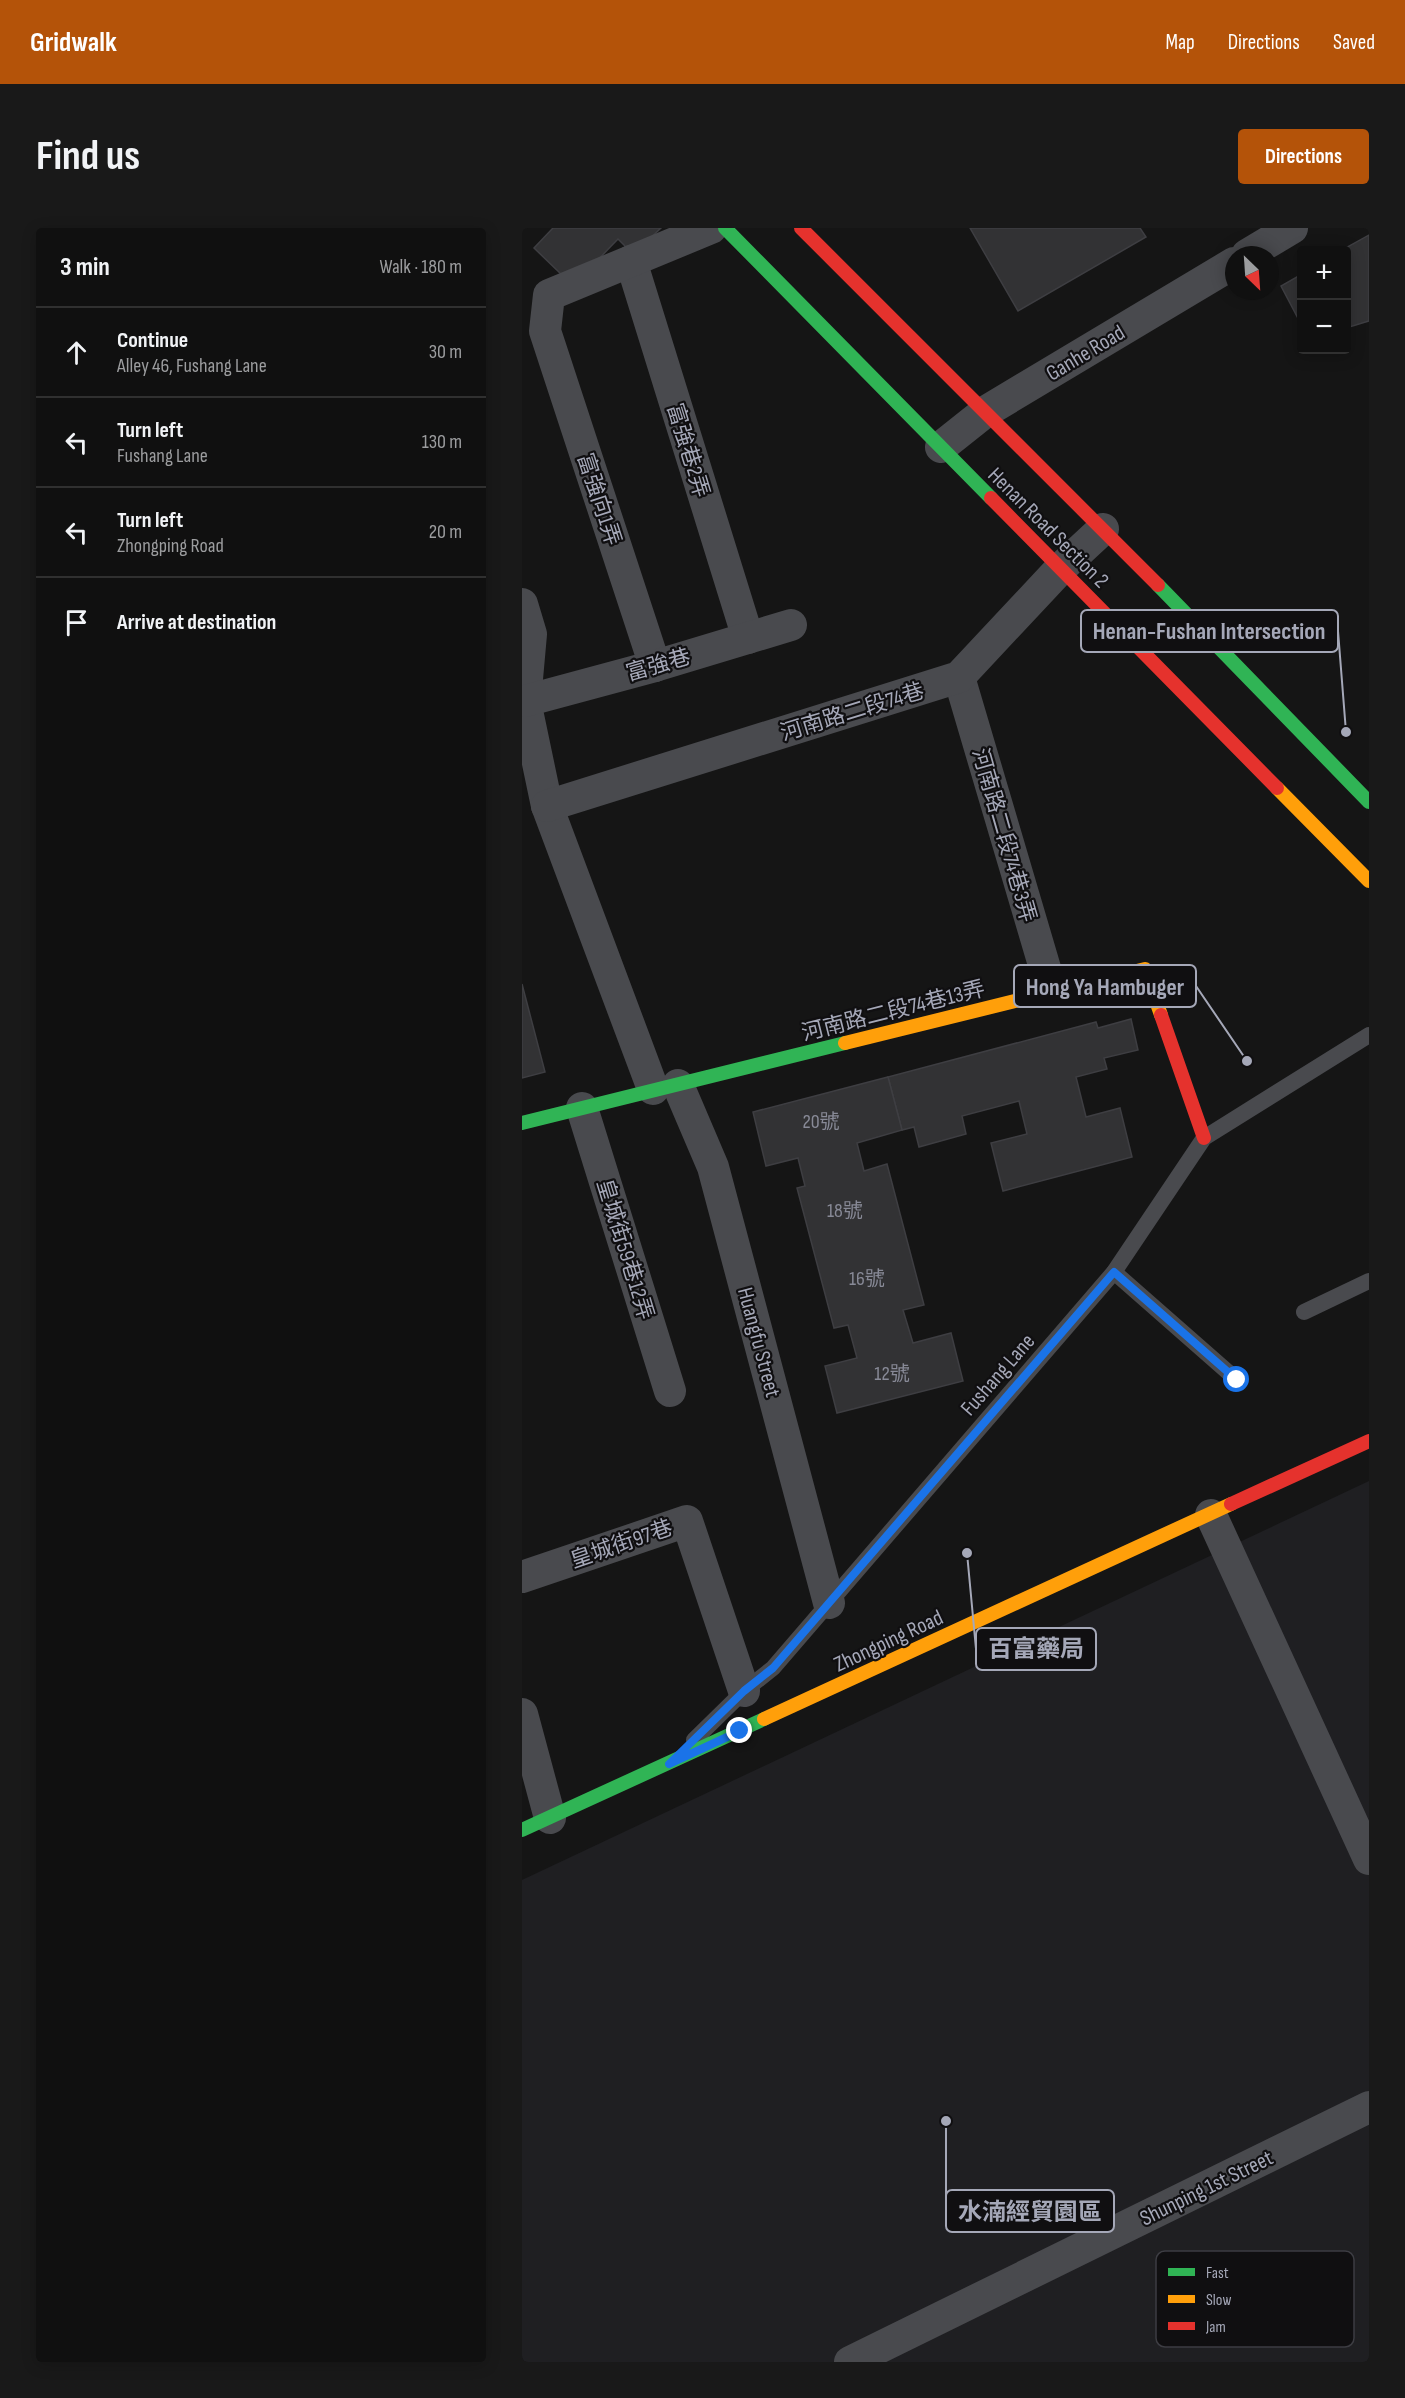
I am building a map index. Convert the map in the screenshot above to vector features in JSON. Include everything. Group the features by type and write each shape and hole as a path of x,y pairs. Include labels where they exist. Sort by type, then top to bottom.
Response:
{"street":[{"path":"631,261 711,228"},
{"name":"Henan Road Section 2","path":"725,228 1369,881"},
{"name":"Henan Road Section 2","path":"801,228 1103,529 1369,801"},
{"path":"1262,246 1292,228"},
{"name":"富強向1弄","path":"631,261 549,295 545,332 655,666"},
{"name":"富強巷2弄","path":"631,261 747,638"},
{"name":"Ganhe Road","path":"941,447 985,412 1225,268"},
{"name":"河南路二段74巷","path":"547,806 959,677 1061,568 1103,529"},
{"name":"Huangfu Street","path":"522,604 531,634 525,701 547,806 666,1087 713,1167 829,1603"},
{"name":"富強巷","path":"525,701 655,666 791,625"},
{"name":"河南路二段74巷3弄","path":"959,677 1052,992"},
{"name":"河南路二段74巷13弄","path":"522,1123 1145,969 1204,1138"},
{"name":"皇城街59巷12弄","path":"582,1108 670,1391"},
{"name":"Zhongping Road","path":"536,1824 1369,1441"},
{"path":"1211,1515 1369,1860"},
{"name":"皇城街97巷","path":"522,1577 687,1521 744,1691"},
{"path":"522,1714 536,1824"},
{"name":"Shunping 1st Street","path":"850,2362 1369,2107"}],"lane":[{"name":"Fushang Lane","path":"669,1764 744,1691 773,1668 1114,1272 1204,1138 1369,1035"},
{"path":"1114,1272 1237,1380"},
{"path":"1304,1312 1369,1281"}],"shaded area":[{"path":"1369,1481 1369,2362 522,2362 522,1880"}],"building":[{"path":"553,228 661,228 633,254 618,239 587,271 563,276 534,248"},
{"path":"970,228 1140,228 1146,237 1018,311"},
{"path":"1369,235 1369,321 1351,326 1351,246"},
{"path":"1297,277 1297,316 1281,286"},
{"path":"522,984 545,1072 522,1078"},
{"path":"1131,1019 1138,1050 1104,1058 1107,1069 1076,1077 1086,1117 1120,1108 1132,1157 1003,1191 991,1143 1027,1134 1019,1101 962,1116 966,1134 919,1147 914,1127 902,1130 888,1077 1096,1022 1098,1028"},
{"path":"888,1077 902,1130 857,1143 864,1171 887,1164 924,1305 903,1310 913,1343 951,1333 963,1381 837,1413 825,1366 857,1358 848,1325 834,1328 797,1188 805,1186 798,1158 766,1166 753,1112"}],"traffic: fast":[{"path":"725,228 991,498"},
{"path":"1158,585 1369,802"},
{"path":"522,1123 845,1043"},
{"path":"522,1830 764,1719"}],"traffic: slow":[{"path":"1277,788 1369,881"},
{"path":"845,1043 1145,969 1161,1015"},
{"path":"764,1719 1231,1504"}],"traffic: jam":[{"path":"801,228 1158,585"},
{"path":"991,498 1277,788"},
{"path":"1161,1015 1204,1138"},
{"path":"1231,1504 1369,1441"}],"place":[{"name":"Henan-Fushan Intersection","path":"1346,732"},
{"name":"Hong Ya Hambuger","path":"1247,1061"},
{"name":"百富藥局","path":"967,1553"},
{"name":"水湳經貿園區","path":"946,2121"}],"route":[{"path":"740,1731 669,1764 724,1713 744,1691 773,1668 1114,1272 1237,1380"}]}
